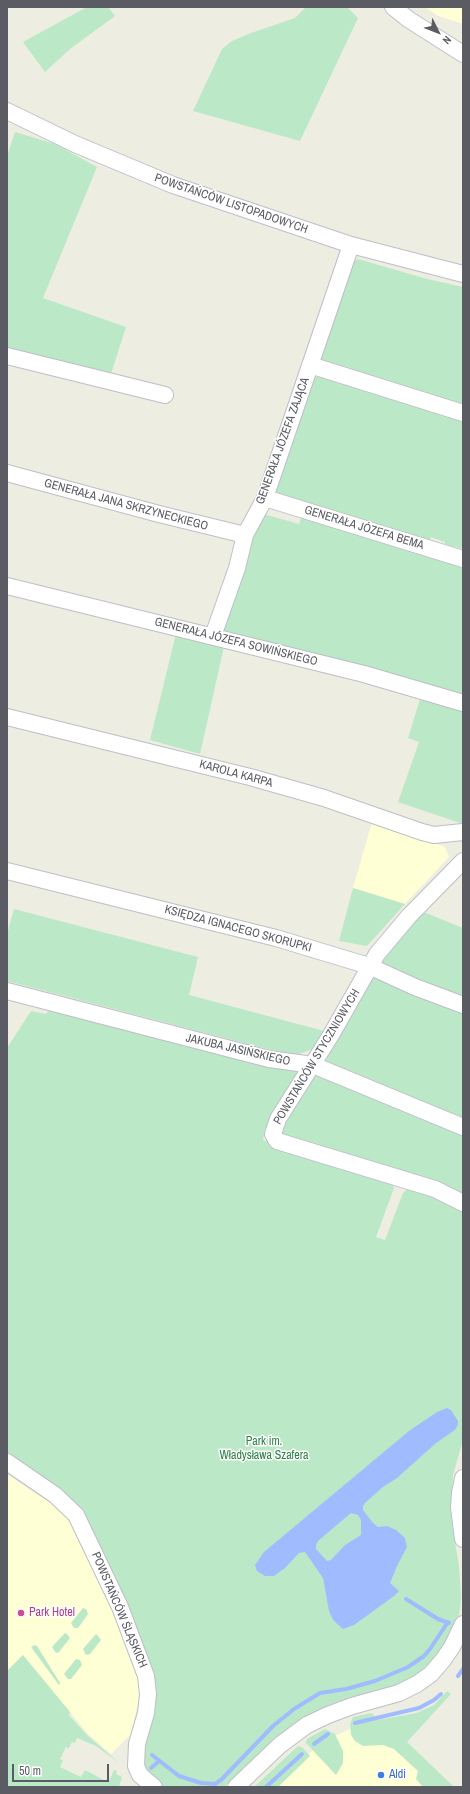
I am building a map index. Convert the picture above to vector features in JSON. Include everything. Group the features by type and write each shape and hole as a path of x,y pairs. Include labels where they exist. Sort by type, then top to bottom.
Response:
{"street":[{"path":"393,7 463,54"},
{"path":"433,34 463,41"},
{"name":"POWSTAŃCÓW LISTOPADOWYCH","path":"7,110 75,144 173,185 351,246 463,274"},
{"name":"GENERAŁA JÓZEFA ZAJĄCA","path":"213,636 237,568 245,535 265,498 351,246"},
{"path":"7,356 165,395"},
{"path":"310,365 463,413"},
{"name":"GENERAŁA JANA SKRZYNECKIEGO","path":"7,473 159,514 245,535"},
{"name":"GENERAŁA JÓZEFA BEMA","path":"265,498 463,559"},
{"name":"GENERAŁA JÓZEFA SOWIŃSKIEGO","path":"7,586 396,682 463,703"},
{"name":"KAROLA KARPA","path":"7,717 250,777 324,798 422,832 434,835 463,832"},
{"name":"POWSTAŃCÓW STYCZNIOWYCH","path":"463,861 393,933 369,966 354,995 313,1065 274,1126 273,1134 277,1141 285,1144 435,1189 463,1203"},
{"name":"KSIĘDZA IGNACEGO SKORUPKI","path":"7,871 276,938 369,966 415,987 463,1005"},
{"name":"JAKUBA JASIŃSKIEGO","path":"7,991 269,1059 313,1065 463,1128"},
{"name":"POWSTAŃCÓW ŚLĄSKICH","path":"7,1462 55,1495 76,1515 120,1607 146,1676 148,1694 146,1713 136,1750 136,1766 140,1775 154,1787"},
{"path":"463,1478 459,1507 463,1539"},
{"path":"236,1787 280,1745 312,1722 352,1706 399,1693 417,1684 431,1674 452,1647 463,1624"}],"shaded area":[{"path":"426,7 463,7 463,24 436,15"},
{"path":"373,819 445,847 449,857 405,904 353,888"},
{"path":"8,1475 66,1513 92,1561 119,1622 137,1671 140,1694 131,1734 111,1754 88,1734 23,1655 7,1671"},
{"path":"363,1723 445,1787 273,1787 322,1742"}],"green space":[{"path":"87,7 108,7 115,16 70,49 45,72 23,42"},
{"path":"306,7 347,7 358,18 300,141 193,111 222,49 232,41 295,18"},
{"path":"15,132 55,144 97,167 43,298 126,327 110,377 7,349 7,156"},
{"path":"358,259 427,279 463,287 463,408 319,360 350,263"},
{"path":"318,376 463,419 463,549 444,544 445,542 431,537 430,540 279,497 276,491 311,380"},
{"path":"303,512 463,562 463,699 229,636 222,627 260,513 299,524"},
{"path":"177,630 225,642 200,754 150,740"},
{"path":"421,696 463,709 463,824 398,802 419,742 408,738"},
{"path":"353,888 405,904 367,946 339,941"},
{"path":"14,909 198,957 189,995 324,1031 315,1048 294,1056 7,981 7,934"},
{"path":"421,911 463,928 463,1001 378,963"},
{"path":"371,973 463,1009 463,1124 324,1064"},
{"name":"Park im. Władysława Szafera","path":"50,1009 127,1029 129,1031 302,1070 289,1095 265,1129 263,1140 302,1155 390,1179 394,1188 376,1237 385,1240 403,1193 411,1186 463,1209 463,1440 453,1475 451,1508 459,1566 461,1598 459,1615 452,1633 442,1650 420,1672 408,1680 389,1688 337,1702 315,1712 224,1787 163,1787 146,1774 140,1762 152,1699 93,1537 7,1455 7,1048 31,1011 46,1014"},
{"path":"322,1071 463,1132 463,1199 281,1135 279,1126 312,1075"},
{"path":"83,1608 86,1609 88,1614 78,1628 74,1628 71,1623"},
{"path":"65,1633 70,1638 59,1652 56,1653 52,1647"},
{"path":"96,1634 101,1640 90,1654 86,1655 83,1649"},
{"path":"35,1645 60,1683 59,1685 31,1647"},
{"path":"23,1655 70,1712 69,1715 87,1735 119,1763 96,1746 77,1738 75,1743 72,1742 69,1748 66,1747 60,1759 63,1760 60,1767 81,1777 85,1770 106,1781 107,1779 110,1779 114,1770 117,1771 116,1774 122,1777 119,1787 7,1787 7,1671"},
{"path":"76,1659 80,1660 82,1665 71,1679 68,1679 64,1674"},
{"path":"447,1691 451,1694 407,1742 454,1787 423,1787 416,1779 418,1771 394,1749 383,1745 363,1746 355,1741 351,1735 350,1724 353,1717 372,1713 378,1720 417,1713 434,1705"},
{"path":"325,1729 335,1734 343,1751 343,1763 336,1775 306,1743 307,1739"},
{"path":"298,1746 303,1748 310,1756 278,1787 254,1787"}],"water":[{"path":"447,1408 451,1410 458,1421 458,1425 455,1430 436,1443 397,1478 383,1487 363,1506 363,1510 378,1527 387,1526 396,1530 405,1538 407,1547 390,1583 399,1591 394,1596 354,1625 343,1629 333,1620 329,1611 323,1578 305,1552 299,1553 285,1568 274,1576 265,1576 257,1571 255,1565 264,1552 409,1431 437,1412","holes":["351,1513 358,1515 361,1520 361,1535 345,1545 331,1560 327,1561 316,1549 318,1541"]}],"waterway":[{"path":"406,1599 438,1619 449,1623"},
{"path":"152,1755 179,1776 201,1783 215,1784 222,1779 273,1726 294,1709 320,1693 346,1689 375,1681 408,1667 424,1656 448,1622"},
{"path":"458,1676 463,1669"},
{"path":"355,1723 419,1708 434,1700 441,1694"},
{"path":"314,1744 328,1734"},
{"path":"266,1787 302,1754"},
{"path":"151,1768 158,1762"}],"place":[{"name":"Park Hotel","path":"21,1613"},
{"name":"Aldi","path":"381,1775"}]}
